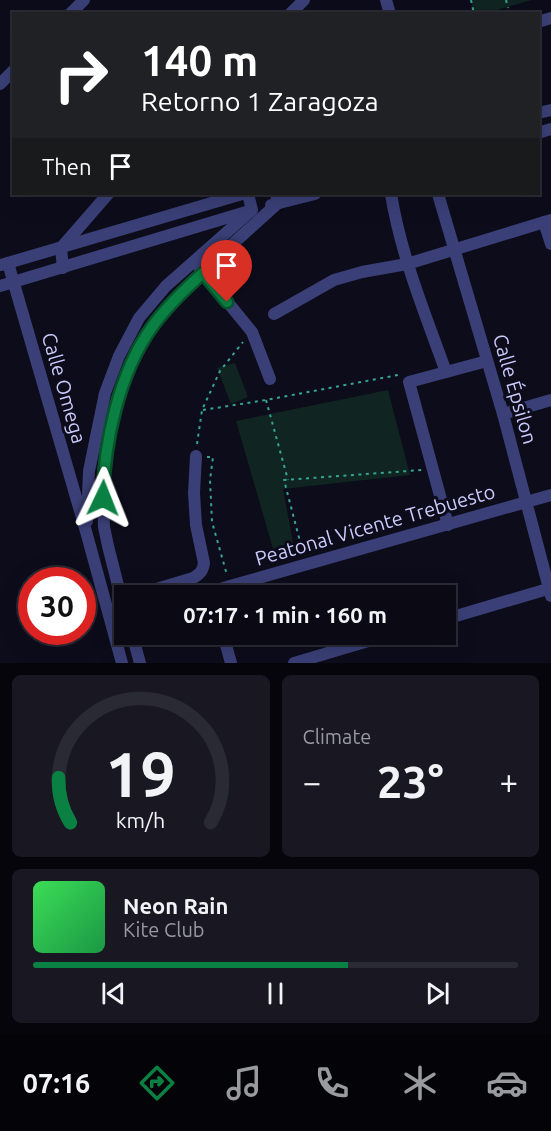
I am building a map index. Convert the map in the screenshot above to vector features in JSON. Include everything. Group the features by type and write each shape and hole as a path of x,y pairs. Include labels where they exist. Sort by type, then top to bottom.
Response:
{"street":[{"path":"72,12 84,0"},
{"path":"292,12 304,0"},
{"path":"0,84 12,72"},
{"path":"63,268 61,248 107,195"},
{"path":"4,264 239,195"},
{"path":"248,195 252,210"},
{"path":"0,286 252,210 277,198 306,195"},
{"path":"391,195 396,225 407,264 446,372"},
{"name":"Calle Épsilon","path":"438,195 503,414 550,591"},
{"path":"121,585 106,536 103,498 104,469 119,395 133,361 152,327 177,297 277,198"},
{"path":"87,535 89,471 105,393 139,318 166,286 252,210"},
{"path":"274,314 334,280 362,272 407,264 548,221 551,244"},
{"path":"194,261 252,332 270,379"},
{"name":"Calle Omega","path":"4,264 14,283 122,663"},
{"path":"448,525 409,382 487,361"},
{"path":"503,414 551,400"},
{"path":"172,585 200,575 203,569 194,493 196,456"},
{"name":"Peatonal Vicente Trebuesto","path":"234,585 551,495"},
{"path":"456,616 550,591"},
{"path":"105,604 114,602"},
{"path":"135,645 140,663"},
{"path":"226,645 231,663"},
{"path":"294,663 355,645"}],"path":[{"path":"506,0 508,8"},
{"path":"230,585 212,522 210,480 213,457 196,456 202,410 220,371 252,332"},
{"path":"202,410 407,373 409,382"},
{"path":"266,400 288,480"},
{"path":"305,565 284,480 432,470"}],"green space":[{"path":"471,0 532,0 490,12 474,12"},
{"path":"235,363 248,397 231,404 217,368"},
{"path":"388,390 410,475 283,489 295,553 276,559 236,421"}],"route":[{"path":"103,498 104,469 119,395 133,361 152,327 177,297 203,273 227,302"}]}
